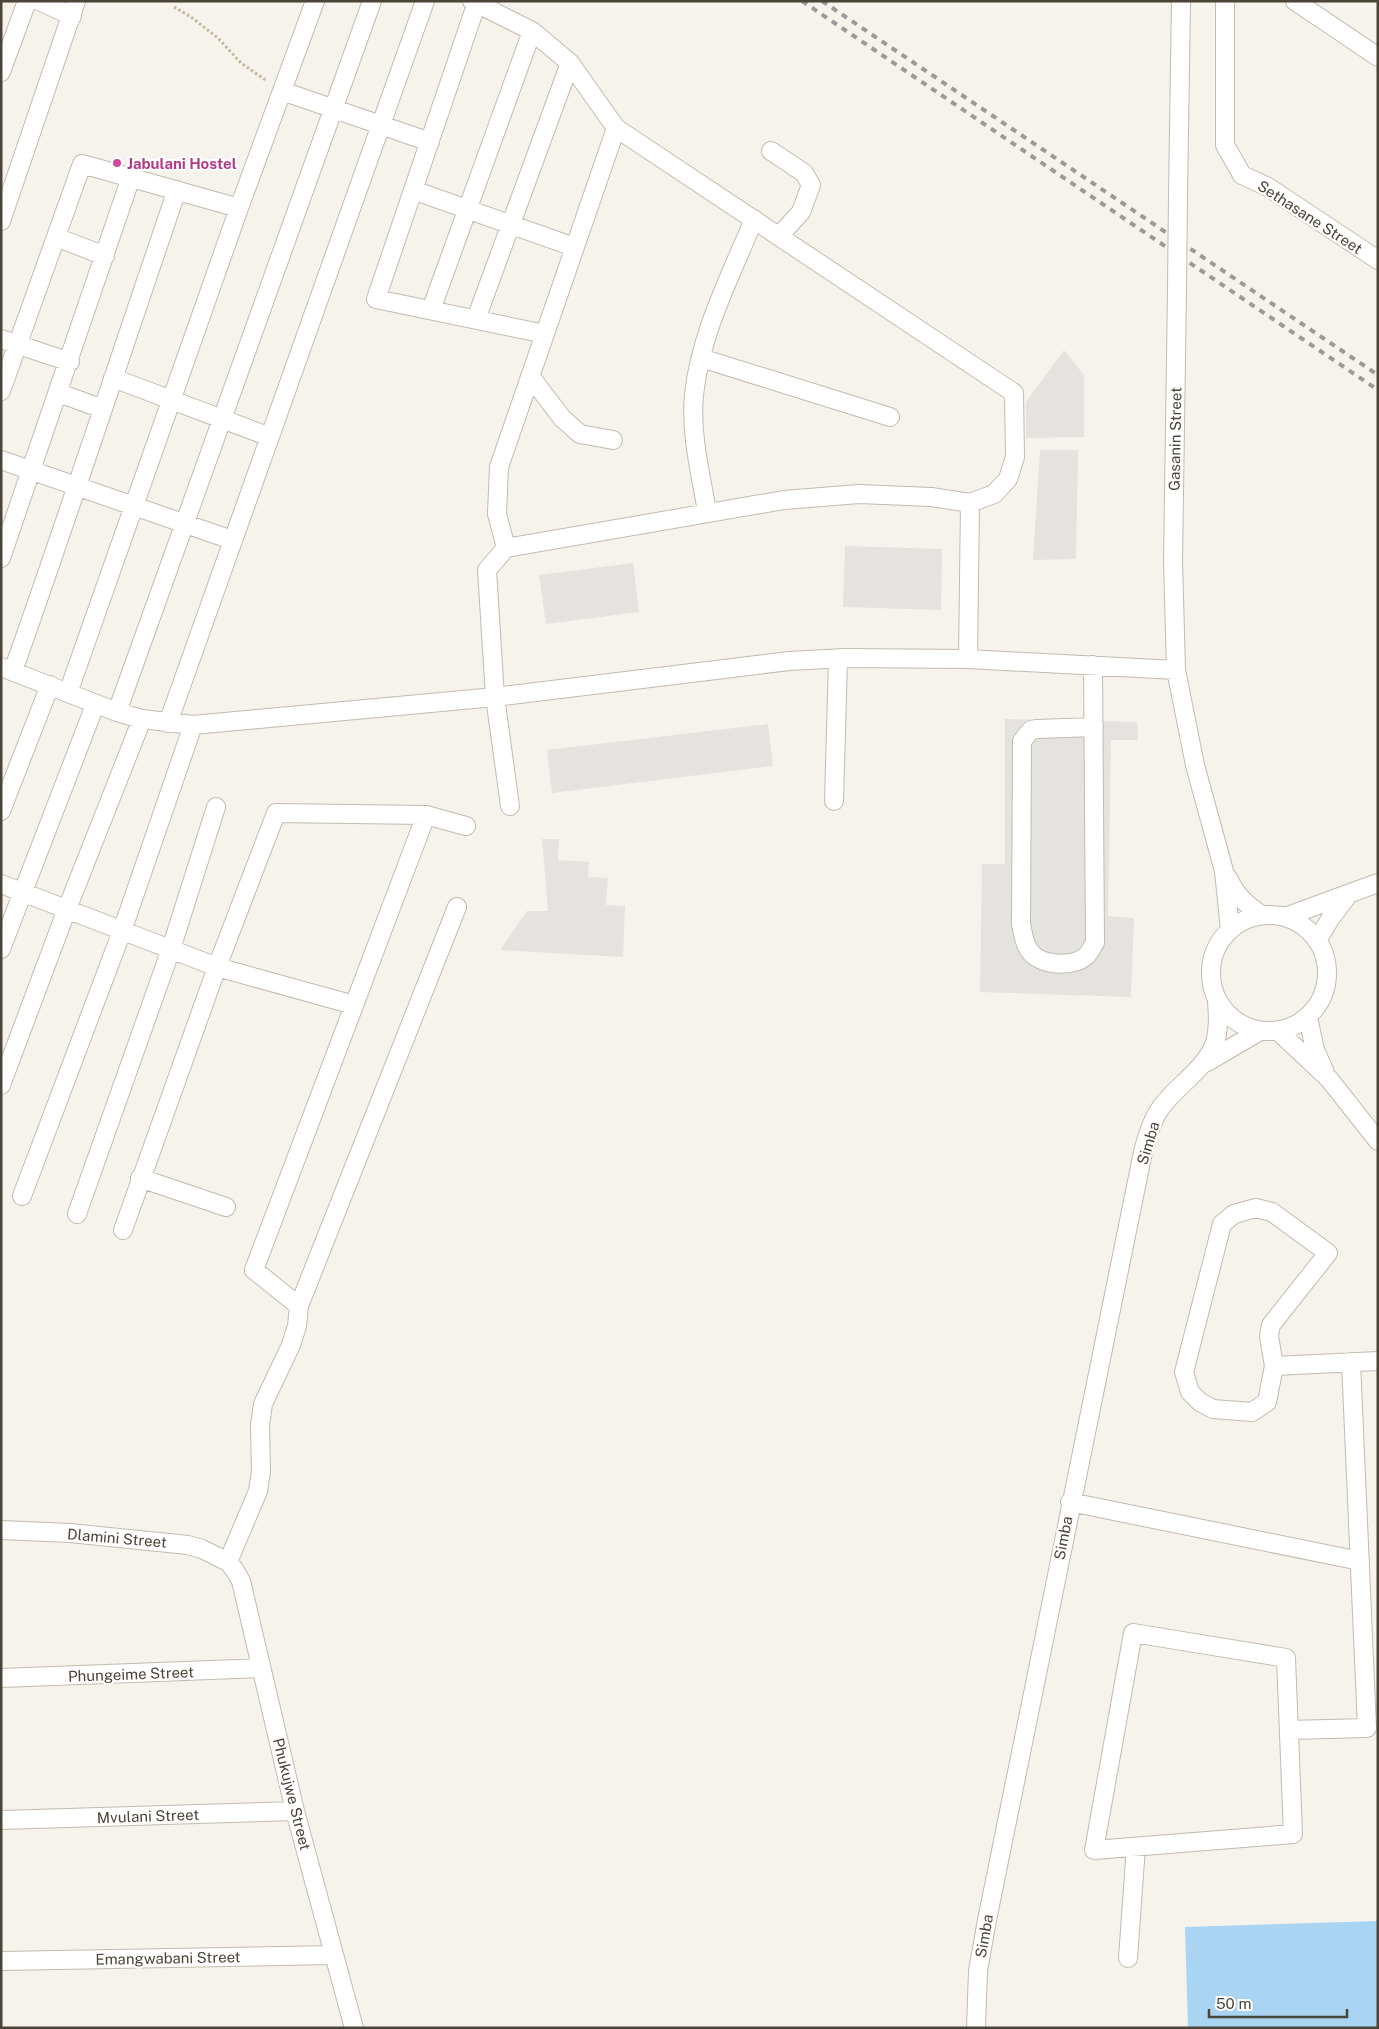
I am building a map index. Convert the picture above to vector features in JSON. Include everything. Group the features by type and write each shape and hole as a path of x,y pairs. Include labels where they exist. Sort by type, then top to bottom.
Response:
{"street":[{"path":"1,72 27,1"},
{"path":"1,221 74,8 39,1"},
{"path":"68,693 239,208 315,1"},
{"path":"117,712 186,524 221,420 336,109 372,1"},
{"path":"168,723 425,1"},
{"name":"Gasanin Street","path":"1181,1 1174,561 1176,670 1195,765 1224,870 1234,892 1246,904 1262,915"},
{"name":"Sethasane Street","path":"1226,1 1225,144 1242,175 1268,187 1378,260"},
{"path":"1295,1 1378,57"},
{"path":"510,806 495,697 487,570 506,548 784,500 859,494 970,502 994,494 1008,479 1015,457 1014,393 616,128 570,63 532,31 474,3 430,142 376,299 545,334"},
{"path":"431,310 532,31"},
{"path":"476,319 570,63"},
{"path":"282,90 430,142"},
{"path":"506,548 497,514 498,468 616,128"},
{"path":"771,150 804,173 811,185 801,212 779,236"},
{"path":"1,391 9,342 56,237 82,164 239,208"},
{"path":"1,558 70,362 131,177"},
{"path":"177,190 113,378 79,486 7,669 117,712 142,719 193,725 495,697 780,662 838,659 968,659 1176,670"},
{"path":"413,190 574,246"},
{"path":"707,512 695,434 694,396 701,358 754,219"},
{"path":"56,237 105,256"},
{"path":"9,342 70,362"},
{"path":"701,358 890,417"},
{"path":"530,376 562,418 580,434 613,440"},
{"path":"113,378 171,402 270,437"},
{"path":"59,394 103,409"},
{"path":"1,460 232,540"},
{"path":"968,659 970,502"},
{"path":"834,801 838,659"},
{"path":"1093,665 1094,727 1095,942 1086,956 1075,962 1053,963 1035,958 1029,950 1021,924 1022,741 1031,730 1094,727"},
{"path":"1,811 50,685"},
{"path":"1,949 94,704"},
{"path":"1,1085 67,909 142,719"},
{"path":"22,1196 122,931 193,725"},
{"path":"78,1214 171,949 216,807"},
{"path":"123,1230 217,967 276,813 426,815 466,826"},
{"path":"300,1306 254,1270 426,815"},
{"name":"Gasanin Street","path":"1224,870 1230,930"},
{"path":"1285,917 1378,883"},
{"path":"1,884 217,967 354,1005"},
{"path":"1317,942 1334,913 1350,892"},
{"path":"228,1562 258,1491 261,1471 260,1425 263,1404 291,1345 297,1326 300,1306 457,907"},
{"path":"1262,915 1285,917 1306,928 1317,942 1324,956 1327,978 1321,999 1308,1017 1294,1026 1278,1031 1260,1031 1237,1022 1228,1015 1218,1001 1211,984 1211,966 1219,943 1230,930 1245,920 1262,915"},
{"path":"1198,1068 1214,1045 1218,1028 1218,1001"},
{"path":"1308,1017 1315,1050 1329,1080"},
{"path":"1198,1068 1260,1031"},
{"path":"1278,1031 1329,1080 1378,1141"},
{"name":"Simba","path":"976,2028 978,1971 987,1920 1070,1502 1148,1134 1162,1106 1198,1068"},
{"path":"140,1178 226,1207"},
{"path":"1256,1208 1272,1212 1328,1253 1271,1325 1269,1336 1274,1366 1267,1402 1252,1412 1213,1409 1200,1402 1190,1392 1184,1372 1222,1224 1234,1214 1256,1208"},
{"path":"1274,1366 1378,1361"},
{"path":"1289,1730 1367,1728 1351,1362"},
{"path":"1070,1502 1360,1561"},
{"name":"Dlamini Street","path":"1,1530 70,1533 174,1543 202,1549 228,1562"},
{"name":"Phukujwe Street","path":"228,1562 241,1581 295,1811 354,2028"},
{"path":"1133,1633 1286,1658 1289,1730 1293,1834 1094,1850 1133,1633"},
{"name":"Phungeime Street","path":"1,1678 261,1668"},
{"name":"Mvulani Street","path":"1,1820 295,1811"},
{"path":"1128,1958 1136,1847"},
{"name":"Emangwabani Street","path":"1,1961 334,1955"}],"path":[{"path":"174,7 191,17 218,38 241,63 282,90"}],"shaded area":[{"path":"1064,350 1084,375 1084,437 1026,438 1026,402"},
{"path":"1040,450 1078,450 1076,559 1033,560"},
{"path":"845,546 942,549 941,610 843,607"},
{"path":"633,563 639,612 546,624 539,575"},
{"path":"1005,719 1137,722 1138,740 1111,740 1108,916 1134,918 1131,997 980,992 982,864 1005,864"},
{"path":"768,724 773,766 552,793 547,750"},
{"path":"542,839 559,839 558,860 589,862 588,877 608,878 606,905 625,906 623,957 500,950 527,911 548,911"}],"water":[{"path":"1378,1921 1378,2028 1188,2028 1185,1927"}],"railway":[{"path":"802,1 1378,390"},
{"path":"822,1 1378,375"}],"place":[{"name":"Jabulani Hostel","path":"117,163"}]}
